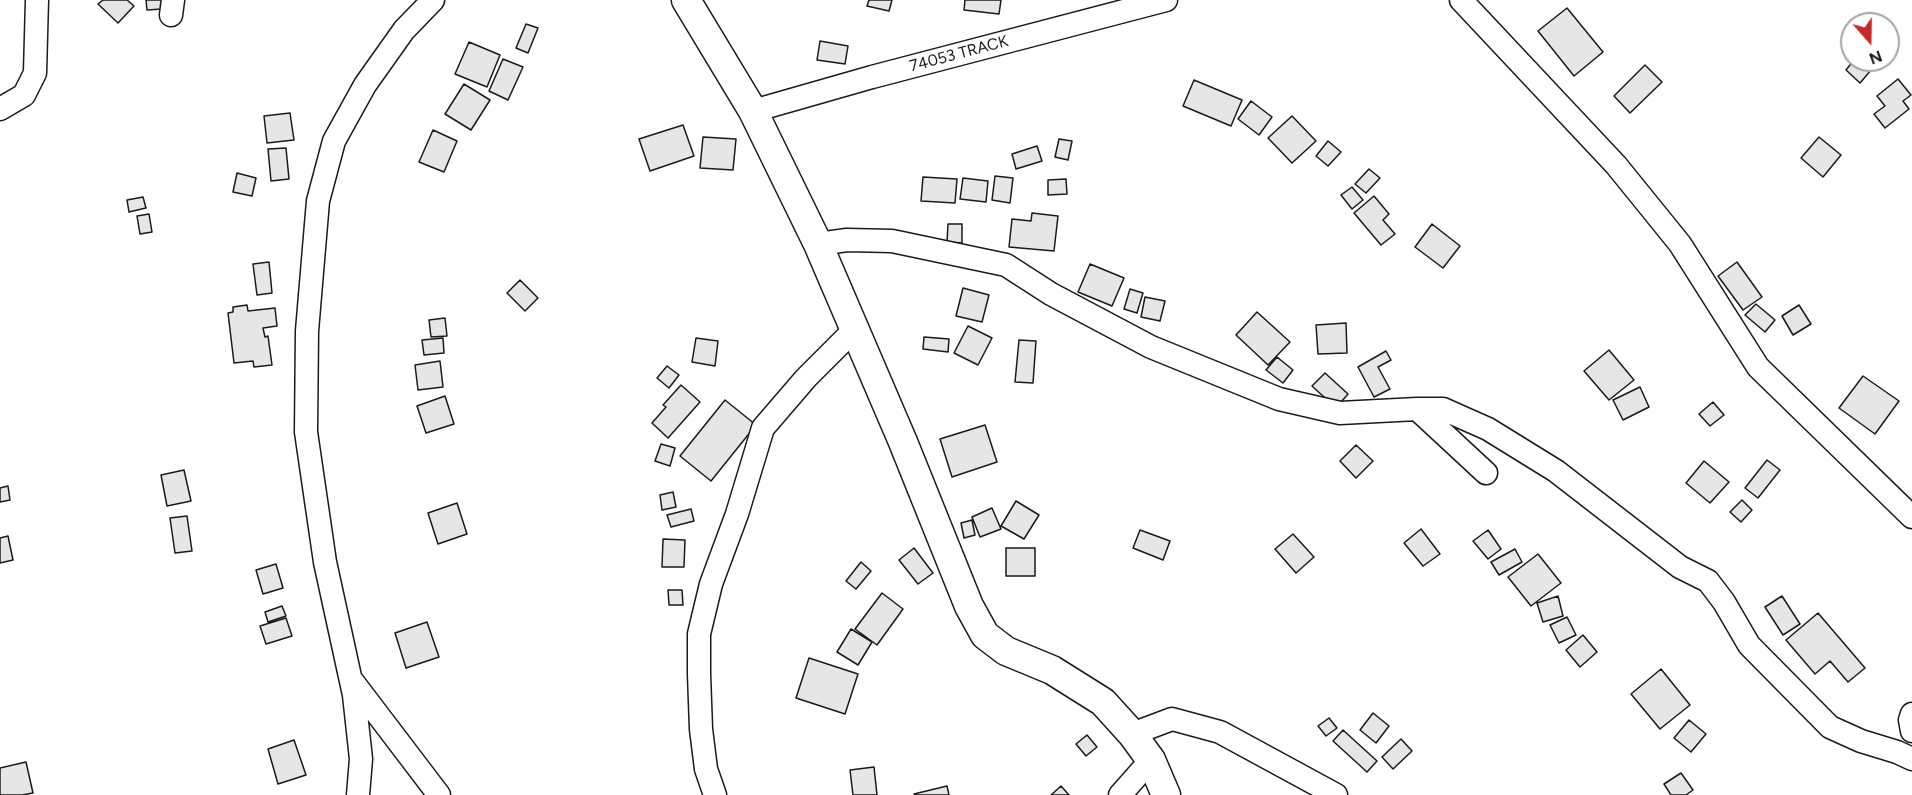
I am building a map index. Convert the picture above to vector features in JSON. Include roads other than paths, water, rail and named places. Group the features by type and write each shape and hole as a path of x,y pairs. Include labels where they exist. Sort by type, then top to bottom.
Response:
{"street":[{"path":"0,109 24,95 35,73 37,0"},
{"path":"358,795 361,759 350,678 326,562 306,432 307,331 318,201 334,141 365,85 404,30 433,0"},
{"path":"686,0 753,111 818,244 903,442 969,606 985,635 1006,651 1052,670 1103,702 1132,734 1151,760 1166,795"},
{"name":"74053 TRACK","path":"753,111 872,77 1166,0"},
{"path":"1461,0 1616,165 1673,235 1758,367 1912,517"},
{"path":"818,244 848,240 892,241 1006,265 1050,294 1151,347 1278,399 1340,412 1443,409 1488,429 1556,471 1680,567 1708,581 1724,602 1749,645 1830,727 1860,741 1912,759"},
{"path":"715,795 706,769 701,729 699,674 699,634 711,584 737,514 763,428 806,378 855,329"},
{"path":"1418,409 1486,473"},
{"path":"350,678 439,795"},
{"path":"1912,714 1910,720 1912,731"},
{"path":"1132,734 1172,718 1220,732 1336,795"},
{"path":"1120,795 1151,760"}]}
